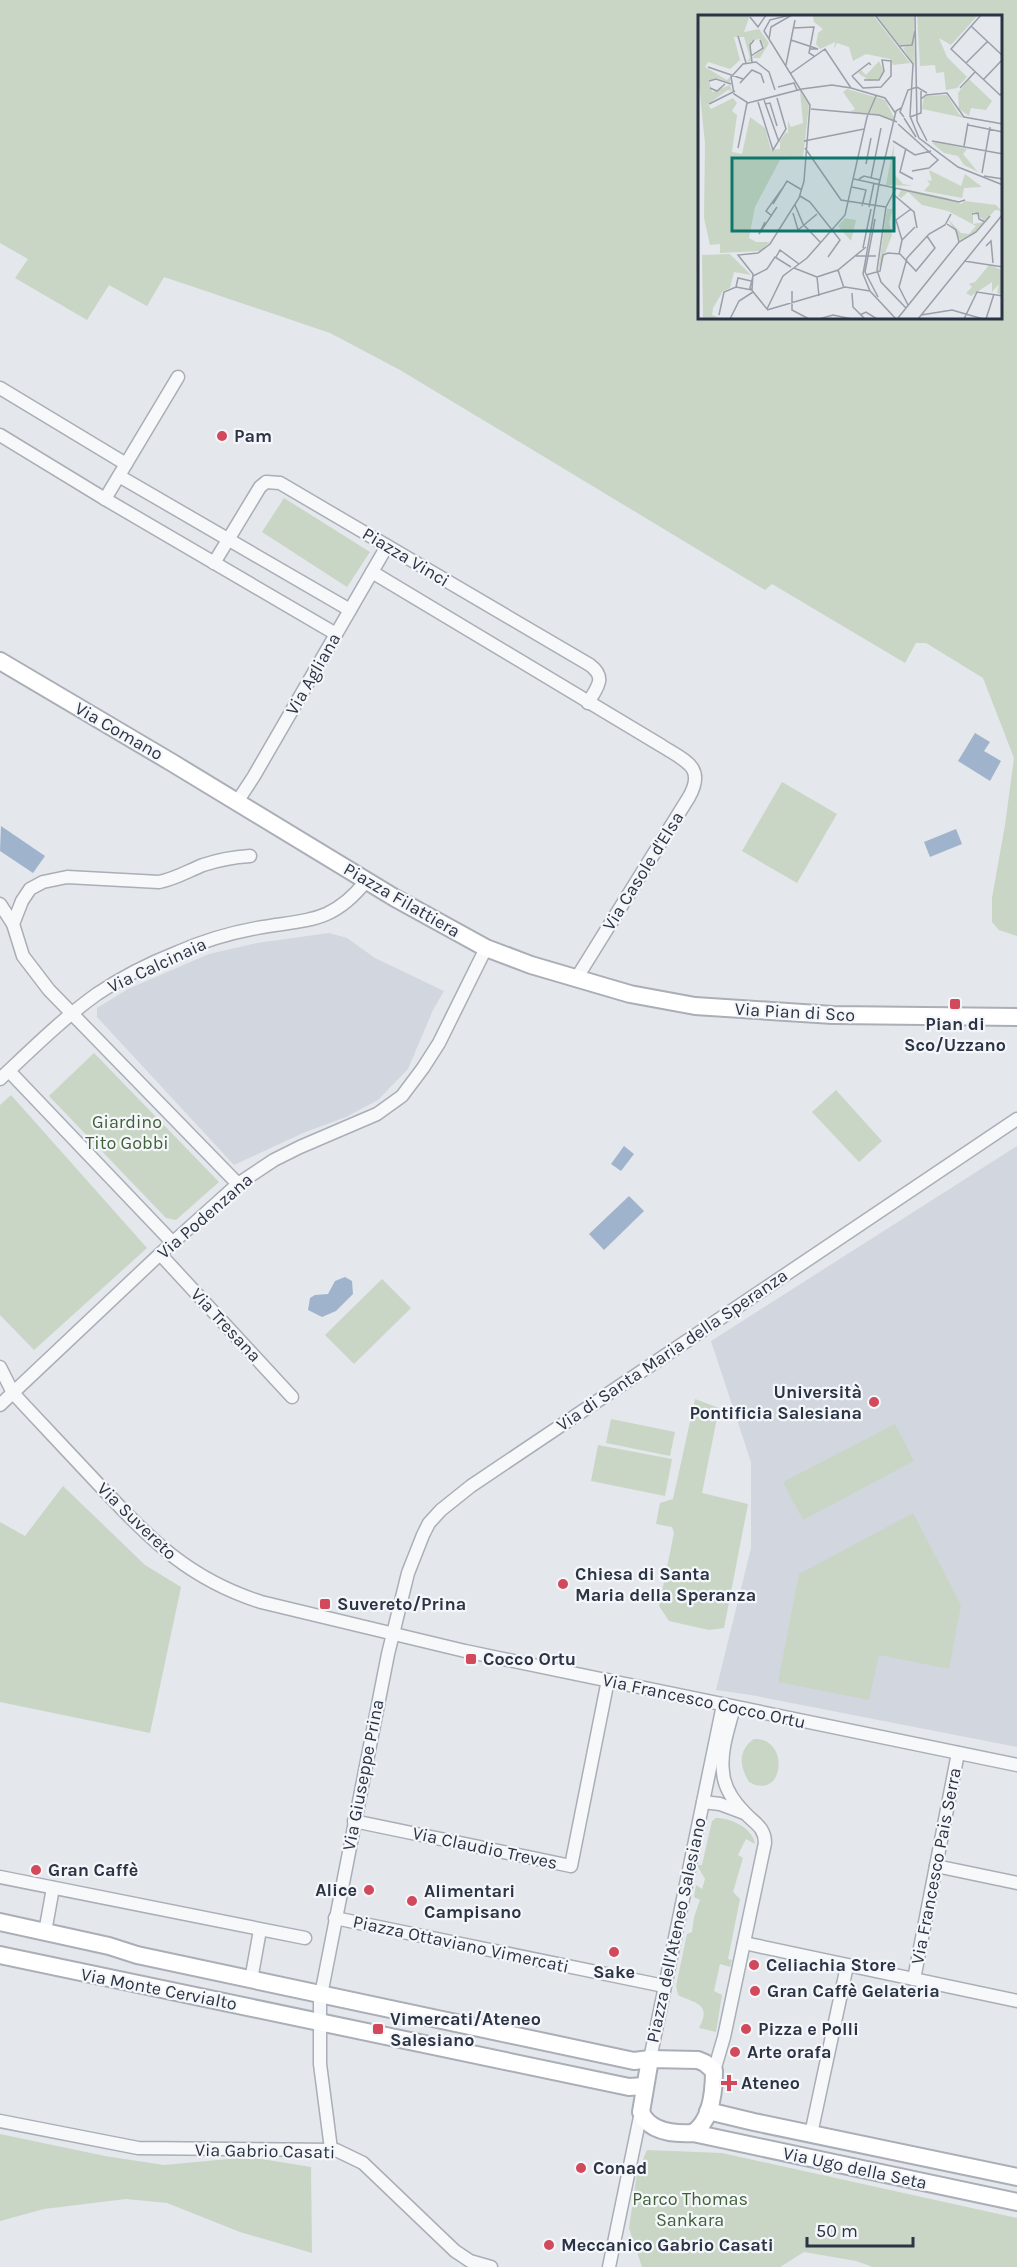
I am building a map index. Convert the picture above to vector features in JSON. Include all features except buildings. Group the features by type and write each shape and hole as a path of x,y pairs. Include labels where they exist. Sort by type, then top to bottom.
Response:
{"street":[{"path":"105,499 178,376"},
{"path":"0,388 126,464"},
{"path":"0,435 336,634"},
{"path":"119,476 350,610"},
{"name":"Piazza Vinci","path":"214,563 260,487 266,482 275,482 290,487 594,669 600,680 588,703"},
{"name":"Via Agliana","path":"237,802 387,546"},
{"name":"Piazza Vinci","path":"372,572 687,762"},
{"name":"Via Comano","path":"0,662 237,802"},
{"name":"Via Casole d'Elsa","path":"576,980 692,791 696,777 693,768 687,762"},
{"name":"Piazza Filattiera","path":"237,802 366,881 486,948 576,980"},
{"path":"13,924 25,895 36,885 51,879 75,877 159,882 204,865 233,857 250,856"},
{"name":"Via Calcinaia","path":"4,1075 71,1013 98,993 126,977 188,948 242,931 310,920 326,915 347,903 366,881"},
{"path":"0,904 13,924 17,941 28,964 71,1013 238,1184"},
{"name":"Via Podenzana","path":"0,1405 238,1184 293,1150 377,1114 402,1096 439,1043 486,948"},
{"name":"Via Pian di Sco","path":"576,980 657,1000 743,1011 833,1015 1017,1017"},
{"path":"4,1075 173,1243"},
{"name":"Via di Santa Maria della Speranza","path":"392,1633 408,1573 420,1542 429,1523 450,1502 1017,1119"},
{"name":"Via Tresana","path":"160,1254 292,1397"},
{"name":"Via Suvereto","path":"0,1367 13,1393 149,1537 197,1574 233,1593 261,1602 392,1633"},
{"name":"Via Suvereto","path":"0,1389 13,1393"},
{"name":"Via Francesco Cocco Ortu","path":"392,1633 465,1651 1017,1765"},
{"name":"Via Giuseppe Prina","path":"335,1918 392,1633"},
{"name":"Via Claudio Treves","path":"354,1821 571,1866 608,1680"},
{"path":"641,2112 648,2123 660,2129 677,2133 693,2133 701,2126 708,2111 714,2085 714,2071 723,2043 765,1843 762,1829 746,1814 727,1788 723,1774 722,1760 729,1706"},
{"name":"Piazza dell'Ateneo Salesiano","path":"641,2112 664,1986 703,1802 729,1706"},
{"name":"Via Francesco Pais Serra","path":"914,1979 958,1753"},
{"name":"Piazza dell'Ateneo Salesiano","path":"703,1802 720,1804 746,1814"},
{"path":"936,1866 1017,1884"},
{"path":"0,1877 305,1938"},
{"path":"45,1932 53,1888"},
{"name":"Piazza Ottaviano Vimercati","path":"331,2149 321,2078 319,2021 321,1995 335,1918 664,1986"},
{"name":"Via Monte Cervialto","path":"0,1922 321,1995"},
{"name":"Via Monte Cervialto","path":"251,1980 261,1930"},
{"path":"744,1943 1017,2001"},
{"name":"Via Monte Cervialto","path":"0,1955 319,2021"},
{"path":"811,2134 847,1966"},
{"path":"321,1995 634,2061 650,2059"},
{"path":"319,2021 629,2087 645,2086"},
{"name":"Piazza dell'Ateneo Salesiano","path":"650,2059 692,2058 705,2062 714,2071"},
{"name":"Via Ugo della Seta","path":"708,2111 1017,2177"},
{"path":"609,2267 641,2112"},
{"name":"Via Gabrio Casati","path":"0,2121 138,2148 331,2149 360,2160 455,2251 470,2261 491,2267"},
{"name":"Via Ugo della Seta","path":"693,2133 1017,2202"}],"shaded area":[{"path":"329,933 347,938 375,958 444,991 433,1010 408,1069 378,1100 346,1117 303,1133 234,1165 97,1017 97,1008 128,989 209,954 257,943"},
{"name":"Università Pontificia Salesiana","path":"1017,1146 1017,1747 716,1690 751,1548 751,1462 711,1341"}],"green space":[{"path":"0,0 1017,0 1017,936 999,930 992,922 992,898 1014,758 983,678 926,643 916,643 905,663 772,584 765,590 400,370 330,333 164,277 147,306 109,285 87,320 15,278 28,259 0,243"},
{"path":"284,498 370,552 347,587 262,532"},
{"path":"782,782 837,814 797,883 742,851"},
{"name":"Giardino Tito Gobbi","path":"94,1053 219,1182 176,1220 166,1218 49,1096"},
{"path":"836,1090 882,1141 859,1162 812,1112"},
{"path":"11,1095 147,1248 34,1350 0,1315 0,1105"},
{"path":"382,1279 411,1308 354,1364 325,1335"},
{"path":"695,1399 719,1408 702,1493 748,1504 724,1628 709,1630 669,1621 659,1606 674,1533 672,1527 656,1524 660,1503 673,1499"},
{"path":"611,1419 675,1432 670,1456 606,1443"},
{"path":"895,1424 914,1461 803,1520 783,1482"},
{"path":"598,1445 672,1459 665,1496 591,1481"},
{"path":"63,1486 145,1565 181,1587 150,1733 0,1702 0,1522 25,1536"},
{"path":"913,1513 961,1605 949,1669 879,1655 869,1700 778,1682 799,1574"},
{"path":"754,1739 766,1741 778,1757 776,1777 770,1783 761,1786 749,1782 742,1764 745,1748"},
{"path":"716,1818 728,1820 746,1829 755,1844 746,1839 738,1855 743,1858 733,1892 740,1899 728,1959 732,1960 730,1967 720,1964 714,1991 722,1995 716,2032 699,2028 703,2020 702,2009 695,2002 678,1995 676,1986 687,1934 692,1932 700,1900 694,1897 696,1885 702,1889 705,1879 697,1865 702,1865 712,1821"},
{"path":"0,2134 105,2156 164,2165 250,2157 311,2167 312,2253 240,2232 167,2203 126,2199 44,2209 0,2221"},
{"name":"Parco Thomas Sankara","path":"647,2150 722,2153 1017,2218 1017,2267 873,2267 856,2261 804,2252 780,2267 642,2267 629,2228 637,2173"}],"water":[{"path":"975,733 990,742 984,751 1001,761 990,781 958,761"},
{"path":"1,826 45,856 33,873 0,851"},
{"path":"956,829 962,844 930,857 924,842"},
{"path":"624,1146 634,1154 621,1171 611,1164"},
{"path":"629,1196 644,1211 604,1250 589,1234"},
{"path":"345,1277 352,1281 353,1294 336,1311 322,1317 308,1310 310,1298 315,1295 328,1294 335,1281"}],"place":[{"name":"Pam","path":"222,436"},
{"name":"Pian di Sco/Uzzano","path":"955,1004"},
{"name":"Università Pontificia Salesiana","path":"874,1402"},
{"name":"Chiesa di Santa Maria della Speranza","path":"563,1584"},
{"name":"Suvereto/Prina","path":"325,1604"},
{"name":"Cocco Ortu","path":"471,1659"},
{"name":"Gran Caffè","path":"36,1870"},
{"name":"Alice","path":"369,1890"},
{"name":"Alimentari Campisano","path":"412,1901"},
{"name":"Sake","path":"614,1952"},
{"name":"Celiachia Store","path":"754,1965"},
{"name":"Gran Caffè Gelateria","path":"755,1991"},
{"name":"Vimercati/Ateneo Salesiano","path":"378,2029"},
{"name":"Pizza e Polli","path":"746,2029"},
{"name":"Arte orafa","path":"735,2052"},
{"name":"Ateneo","path":"729,2083"},
{"name":"Conad","path":"581,2168"},
{"name":"Meccanico Gabrio Casati","path":"549,2245"}]}
